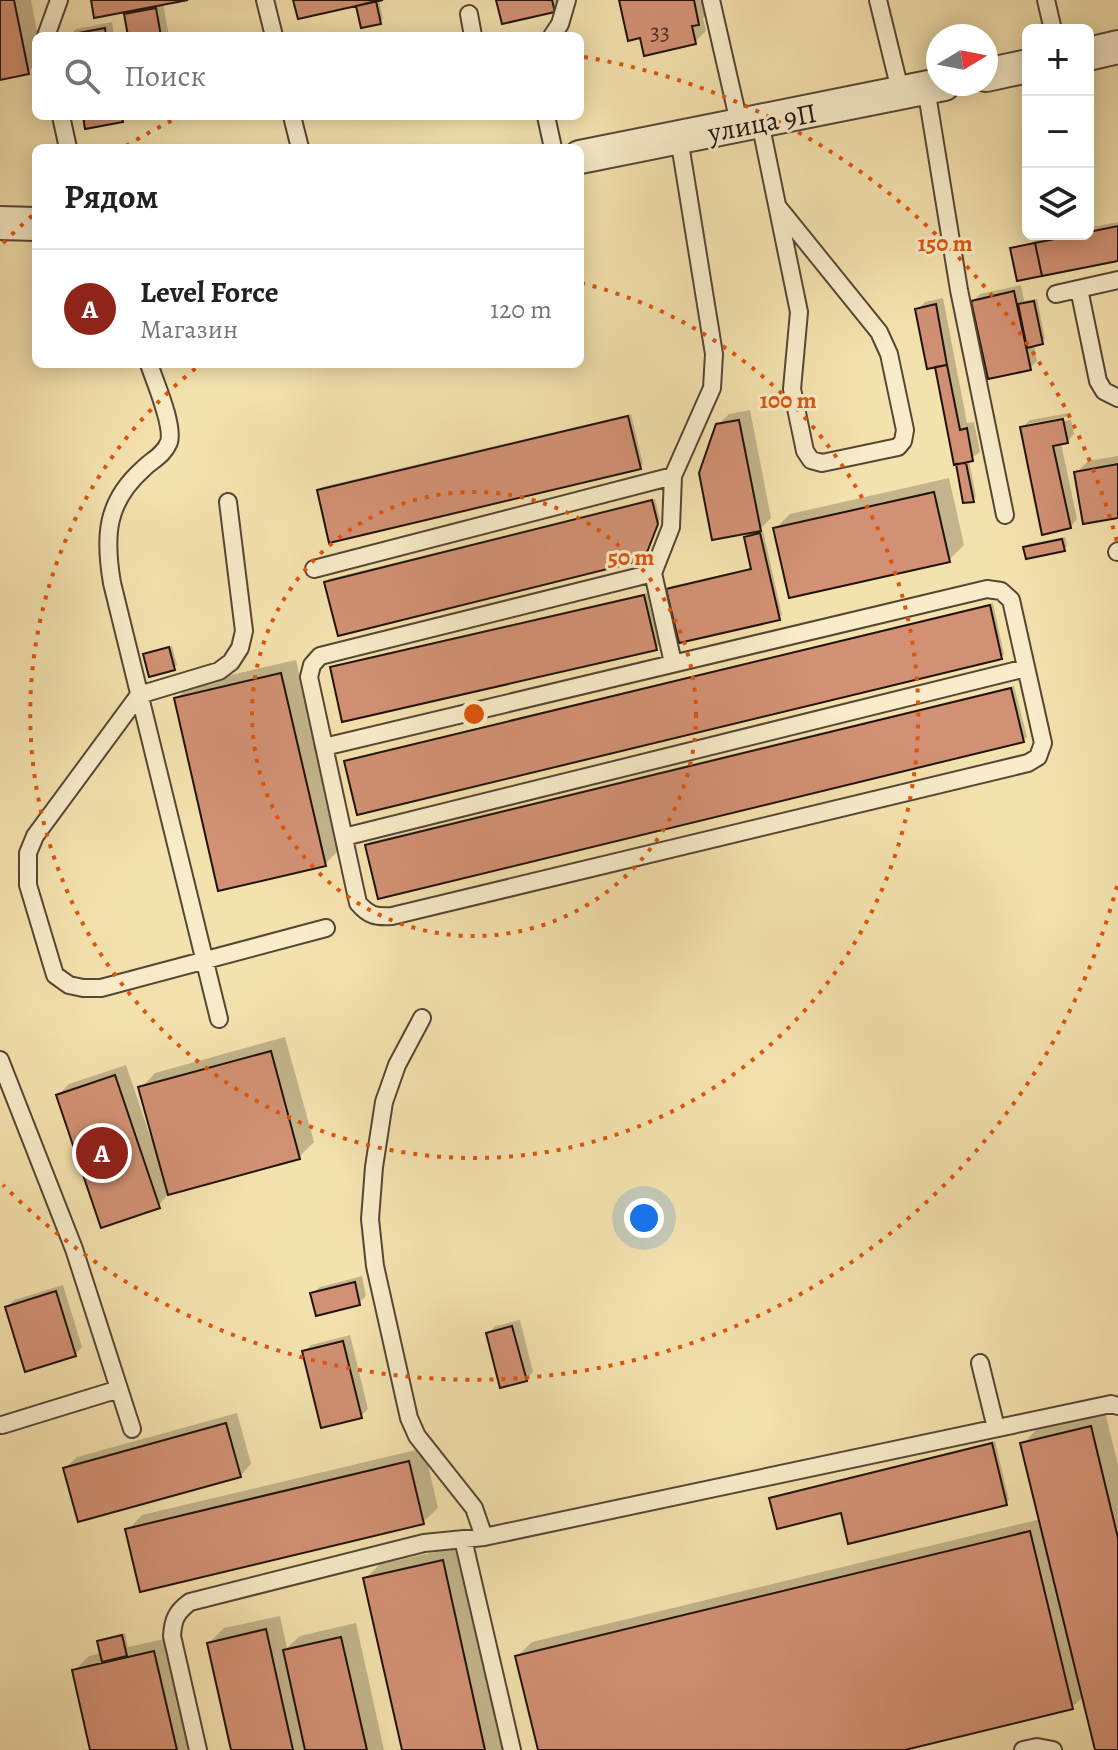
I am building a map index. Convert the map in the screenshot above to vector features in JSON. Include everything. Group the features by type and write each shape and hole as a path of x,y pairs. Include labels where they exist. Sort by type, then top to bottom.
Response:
{"street":[{"path":"1094,53 1118,47"},
{"path":"998,72 1022,67"},
{"name":"улица 9П","path":"584,156 924,89"},
{"path":"0,223 32,224"}],"lane":[{"path":"47,32 59,0"},
{"path":"265,0 273,32"},
{"path":"555,32 567,0"},
{"path":"711,0 778,207 799,312 792,389 805,451 811,460 822,463 898,447 905,430 889,354 879,332 778,207"},
{"path":"878,0 924,89 959,290 1005,515"},
{"path":"1046,0 1052,24"},
{"path":"469,14 472,32"},
{"path":"62,120 67,144"},
{"path":"293,120 299,144"},
{"path":"547,120 552,144"},
{"path":"673,663 653,573 671,527 673,476 712,388 715,372 679,138"},
{"path":"1056,294 1118,280"},
{"path":"1079,289 1098,381 1104,391 1118,398"},
{"path":"150,368 169,427 169,441 161,454 127,483 115,504 109,525 107,555 219,1019"},
{"path":"314,569 673,476"},
{"path":"228,502 244,631 240,648 231,662 219,671 139,695 35,836 28,853 28,885 55,975 69,985 83,988 101,988 326,928"},
{"path":"324,747 987,589 1001,591 1011,600 1043,743 1038,757 1028,763 392,916 377,917 366,912 358,903 344,837 324,747 309,677 312,665 320,656 653,573"},
{"path":"344,837 1026,668"},
{"path":"422,1018 397,1065 384,1102 370,1219 375,1266 409,1418 417,1436 474,1508 484,1537"},
{"path":"0,1060 74,1249 132,1429"},
{"path":"980,1363 996,1428"},
{"path":"2,1425 119,1389"},
{"path":"198,1750 172,1636 173,1622 179,1610 190,1602 424,1543 484,1537 1111,1404 1118,1406"},
{"path":"463,1539 512,1750"},
{"path":"1023,1750 1037,1747 1053,1750"}],"building":[{"path":"0,0 14,0 29,74 0,80"},
{"path":"91,0 188,0 94,18"},
{"path":"293,0 383,0 298,19"},
{"path":"496,0 552,0 555,12 502,24"},
{"path":"619,0 694,0 699,25 692,26 696,44 644,56 640,38 628,41"},
{"path":"376,1 381,24 361,28 356,6"},
{"path":"156,8 160,32 127,32 124,14"},
{"path":"105,28 106,32 83,32"},
{"path":"84,120 123,120 123,122 85,129"},
{"path":"1118,226 1118,261 1042,276 1035,243 1094,240 1094,231"},
{"path":"1035,243 1042,276 1017,281 1010,248"},
{"path":"1014,291 1031,370 988,379 971,301"},
{"path":"1034,301 1043,344 1027,348 1018,304"},
{"path":"936,304 947,365 927,369 915,309"},
{"path":"947,365 960,430 967,428 973,461 954,465 935,367"},
{"path":"628,416 641,469 329,543 317,490"},
{"path":"1063,419 1068,443 1053,446 1071,528 1042,535 1020,427"},
{"path":"739,420 761,531 712,540 699,473 716,424"},
{"path":"966,463 974,502 963,503 956,464"},
{"path":"1118,464 1118,518 1083,524 1074,472"},
{"path":"934,492 950,562 789,598 773,528"},
{"path":"652,500 658,524 644,560 338,636 324,582"},
{"path":"760,533 780,620 679,643 666,589 751,569 744,537"},
{"path":"1062,539 1065,551 1026,559 1023,547"},
{"path":"644,595 657,650 342,722 330,667"},
{"path":"990,605 1002,659 357,815 344,761"},
{"path":"169,647 175,670 149,677 143,654"},
{"path":"281,673 326,866 218,891 174,698"},
{"path":"1011,688 1024,742 378,899 365,845"},
{"path":"271,1051 300,1159 168,1195 138,1087"},
{"path":"115,1075 160,1208 101,1228 56,1095"},
{"path":"355,1282 360,1305 316,1316 310,1293"},
{"path":"56,1291 76,1356 25,1372 5,1307"},
{"path":"512,1326 527,1381 500,1388 486,1333"},
{"path":"343,1341 362,1418 321,1428 302,1351"},
{"path":"226,1423 241,1477 78,1522 63,1468"},
{"path":"1091,1426 1118,1538 1118,1750 1095,1750 1020,1443"},
{"path":"992,1443 1007,1505 848,1544 841,1513 777,1529 769,1498"},
{"path":"409,1461 424,1524 140,1592 125,1529"},
{"path":"1030,1531 1073,1709 905,1750 538,1750 515,1656"},
{"path":"443,1560 485,1750 402,1750 363,1578"},
{"path":"266,1629 293,1750 231,1750 207,1643"},
{"path":"122,1635 127,1656 102,1662 97,1641"},
{"path":"341,1637 367,1750 305,1750 283,1650"},
{"path":"154,1651 177,1750 90,1750 72,1670"}],"place":[{"name":"Level Force","path":"102,1153"}]}
